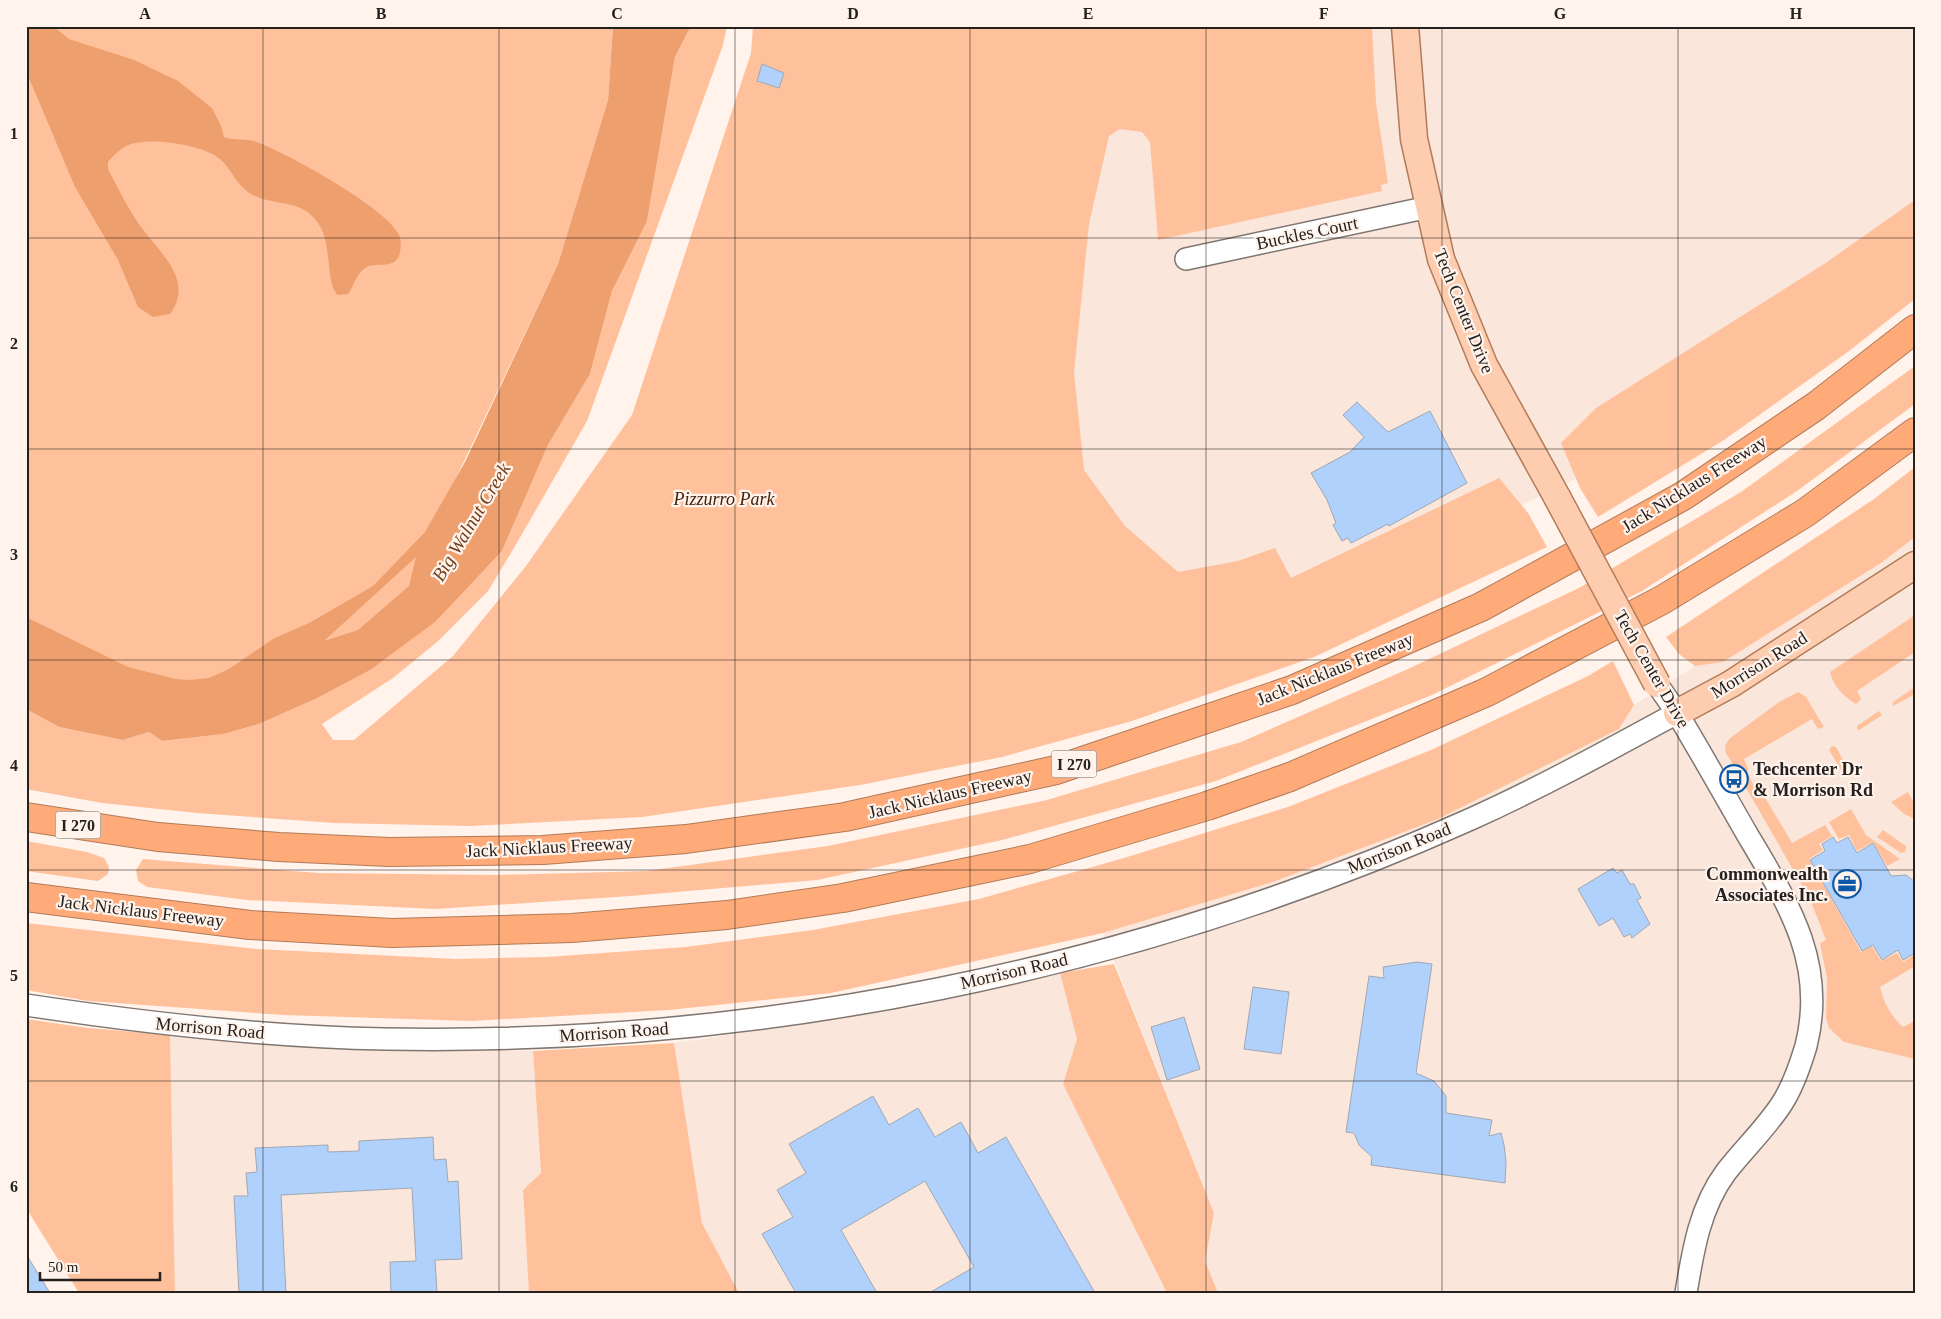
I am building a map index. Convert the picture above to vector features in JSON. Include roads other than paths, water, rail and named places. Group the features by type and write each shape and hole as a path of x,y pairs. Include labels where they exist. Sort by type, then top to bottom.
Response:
{"highway":[{"name":"Jack Nicklaus Freeway","path":"26,817 158,837 279,847 389,852 543,850 686,839 845,818 1056,770 1292,690 1481,607 1683,496 1816,406 1915,329"},
{"name":"Jack Nicklaus Freeway","path":"26,897 250,925 392,933 563,928 737,914 843,898 1030,859 1207,806 1290,777 1487,692 1671,595 1805,513 1915,432"}],"main road":[{"name":"Tech Center Drive","path":"1405,26 1414,139 1441,259 1484,365 1657,684"},
{"name":"Morrison Road","path":"1677,713 1731,684 1915,565"}],"street":[{"name":"Buckles Court","path":"1186,259 1429,207"},
{"name":"Tech Center Drive","path":"1657,684 1677,713 1787,904 1799,929 1809,961 1813,997 1810,1030 1800,1068 1782,1104 1726,1173 1710,1198 1696,1235 1686,1293"},
{"name":"Morrison Road","path":"26,1005 125,1020 261,1034 386,1039 511,1038 657,1030 839,1007 958,985 1095,952 1214,917 1351,868 1468,820 1544,785 1677,713"}],"water":[{"path":"26,26 53,26 69,39 134,60 178,81 212,108 224,137 253,141 271,148 336,183 378,212 392,225 400,237 401,247 399,256 393,263 365,268 359,273 348,294 338,295 334,290 332,282 323,232 311,215 296,206 262,199 253,195 239,183 220,159 202,150 164,142 152,141 131,144 121,149 110,159 108,169 136,220 172,267 177,278 179,290 177,302 170,314 153,317 138,307 118,260 75,187 26,71"},
{"name":"Big Walnut Creek","path":"613,26 691,26 675,57 647,221 612,291 590,374 548,445 502,551 435,622 370,670 313,700 259,724 224,734 162,741 149,732 123,740 59,727 26,709 26,617 128,667 176,679 209,678 229,669 273,639 311,622 373,586 425,532 465,462 558,264 608,100","holes":["416,557 409,586 358,630 324,641"]}],"place":[{"name":"Techcenter Dr & Morrison Rd","path":"1734,779"},
{"name":"Commonwealth Associates Inc.","path":"1847,884"}],"park label":[{"name":"Pizzurro Park","path":"724,499"}]}
